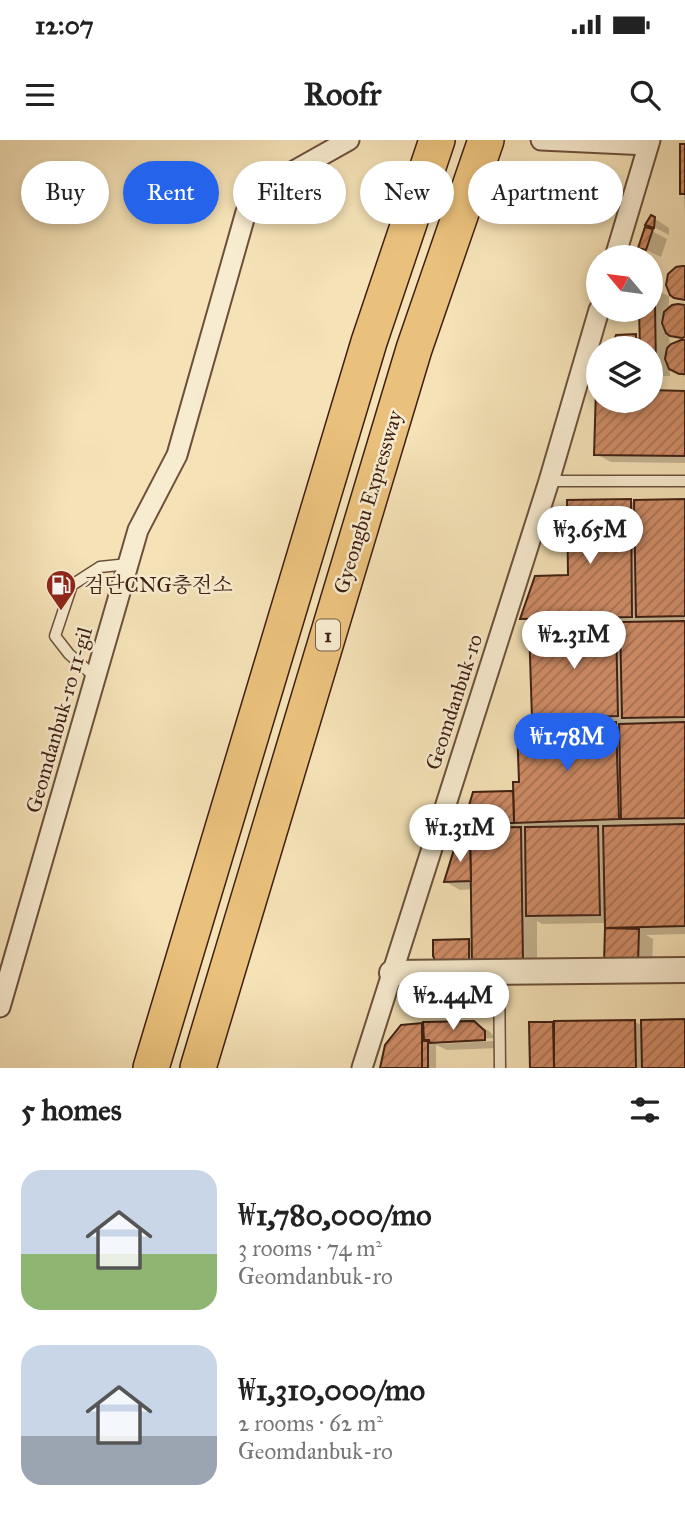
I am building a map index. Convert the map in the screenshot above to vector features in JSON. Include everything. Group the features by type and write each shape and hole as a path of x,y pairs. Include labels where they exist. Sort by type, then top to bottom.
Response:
{"highway":[{"name":"1","path":"151,1068 369,342 438,140"},
{"name":"Gyeongbu Expressway","path":"198,1068 414,349 486,140"}],"street":[{"name":"Geomdanbuk-ro 11-gil","path":"0,1007 138,530 177,455 246,212 276,181 349,140"},
{"path":"541,140 649,143 619,245"},
{"name":"Geomdanbuk-ro","path":"362,1068 548,481 595,322"},
{"path":"391,973 685,970"}],"lane":[{"path":"548,481 685,481"},
{"path":"95,677 69,654 55,636 72,585 100,567 128,564"},
{"path":"499,972 500,1068"}],"building":[{"path":"680,144 685,144 685,194 680,194"},
{"path":"651,215 655,217 654,228 645,225"},
{"path":"645,227 653,229 648,245 639,245"},
{"path":"685,266 685,300 670,295 666,285 668,274 676,267"},
{"path":"672,305 685,305 685,337 670,336 666,333 662,323 664,312"},
{"path":"639,322 655,322 655,336 640,336"},
{"path":"685,340 685,374 669,369 665,359 667,348"},
{"path":"663,390 685,391 685,456 594,455 595,413 663,413"},
{"path":"631,499 632,617 520,619 535,576 568,575 567,500"},
{"path":"685,499 685,616 636,617 634,500"},
{"path":"685,621 685,717 622,718 620,622"},
{"path":"616,623 618,716 532,719 529,625"},
{"path":"616,722 619,819 514,823 513,782 519,782 517,726"},
{"path":"685,722 685,818 621,819 619,724"},
{"path":"513,791 514,823 464,822 473,792"},
{"path":"685,824 685,926 605,928 603,826"},
{"path":"598,826 600,915 526,916 525,827"},
{"path":"521,827 523,962 472,963 470,828"},
{"path":"470,842 471,881 444,882 456,843"},
{"path":"605,928 639,929 638,964 604,963"},
{"path":"469,939 469,963 437,964 433,956 433,940"},
{"path":"685,1019 685,1068 642,1068 641,1020"},
{"path":"635,1020 636,1068 554,1068 554,1021"},
{"path":"474,1021 485,1031 485,1040 430,1043 429,1040 424,1040 423,1022"},
{"path":"529,1022 553,1022 554,1068 530,1068"},
{"path":"422,1023 422,1068 380,1068 385,1045 401,1025"},
{"path":"422,1041 428,1041 428,1068 422,1068"}],"place":[{"name":"검단CNG충전소","path":"61,612"}]}
